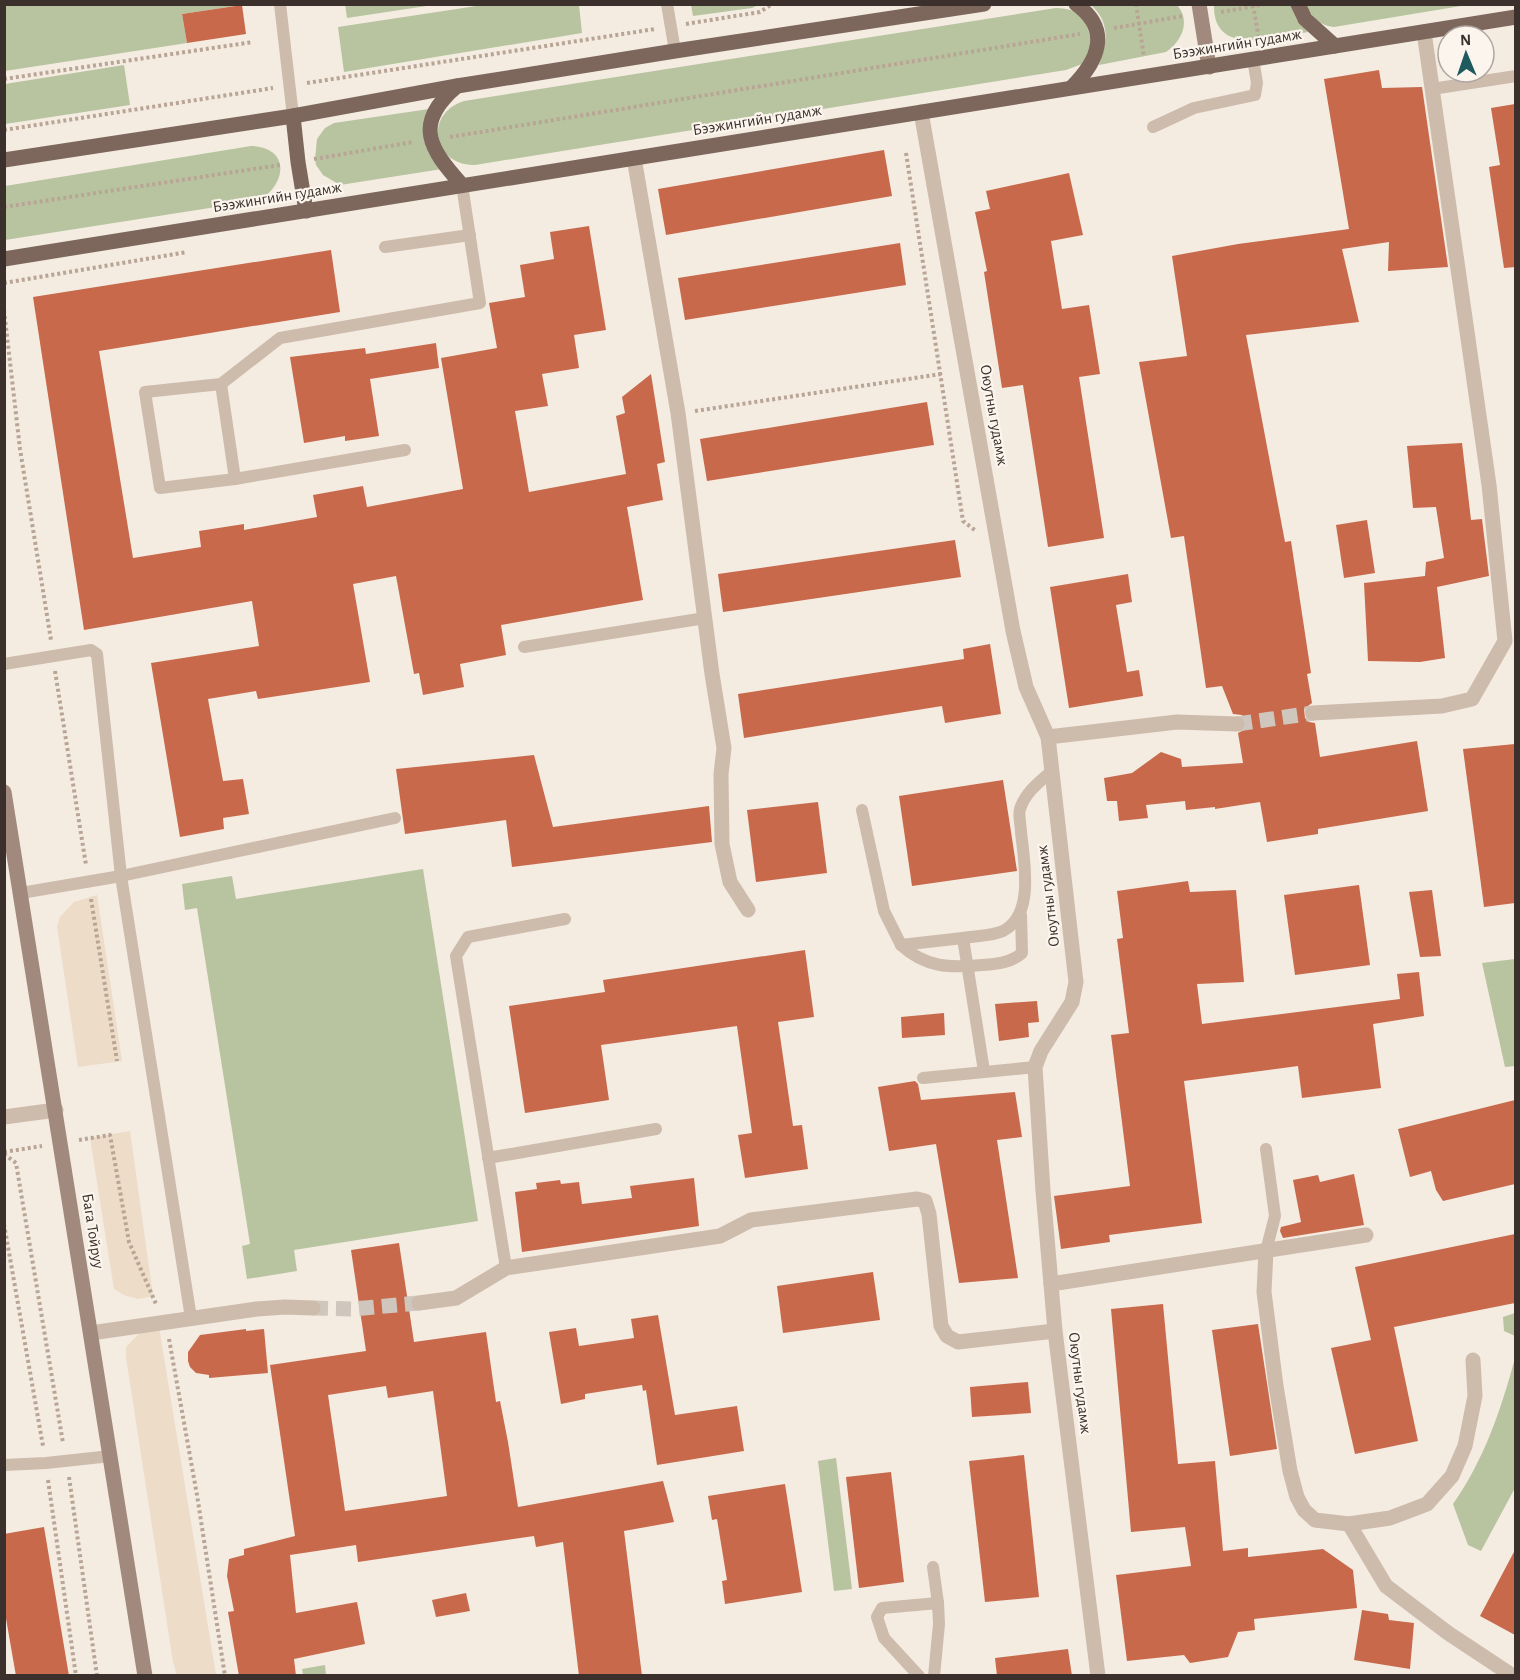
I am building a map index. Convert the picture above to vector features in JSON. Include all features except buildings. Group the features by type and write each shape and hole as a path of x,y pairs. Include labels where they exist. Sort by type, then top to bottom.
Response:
{"main road":[{"path":"4,160 293,116 457,86 675,51 984,4"},
{"path":"1072,87 1082,77 1093,59 1098,44 1098,31 1091,18 1076,4"},
{"path":"1199,4 1209,66"},
{"path":"1298,4 1305,19 1335,46"},
{"name":"Бээжингийн гудамж","path":"4,259 1515,17"},
{"path":"457,86 437,107 432,122 431,140 439,159 462,185"},
{"path":"293,116 306,211"},
{"name":"Бага Тойруу","path":"4,792 111,1456 144,1676"}],"street":[{"path":"1313,713 1442,706 1472,699 1505,640 1489,485 1424,32"},
{"name":"Оюутны гудамж","path":"921,112 1013,631 1026,687 1048,737 1076,981 1072,1002 1041,1051 1035,1067 1056,1331 1098,1676"},
{"path":"634,158 678,413 724,748 721,774 722,844 730,882 747,910"},
{"path":"1048,737 1177,722 1237,724"},
{"path":"4,1118 56,1110"},
{"path":"419,1303 456,1298 506,1268 720,1236 751,1220 917,1199 925,1201 929,1214 942,1326 947,1336 958,1342 1056,1331"},
{"path":"1052,1284 1365,1235"},
{"path":"1266,1251 1264,1292 1278,1397 1297,1497 1304,1510 1315,1520 1349,1524 1390,1518 1427,1504 1452,1476 1465,1446 1475,1396 1473,1360"},
{"path":"91,1333 257,1309 313,1308"},
{"path":"1349,1524 1386,1586 1448,1633 1513,1676"}],"lane":[{"path":"280,4 293,116"},
{"path":"667,4 675,51"},
{"path":"1153,127 1194,108 1255,95 1257,83 1253,59"},
{"path":"1432,89 1515,76"},
{"path":"405,450 235,479 160,488 145,392 221,384 280,338 480,303 462,185"},
{"path":"385,247 470,235"},
{"path":"221,384 235,479"},
{"path":"524,647 705,618"},
{"path":"4,664 91,651 97,654 121,876 191,1318"},
{"path":"862,810 884,911 901,945 913,956 950,967 1000,964 1017,958 1022,953 1021,915 1024,899 1024,865 1019,811 1027,795 1052,771"},
{"path":"21,893 121,876 395,818"},
{"path":"901,945 1002,932 1021,915"},
{"path":"506,1268 456,956 468,937 565,920"},
{"path":"963,938 984,1071"},
{"path":"923,1078 1035,1067"},
{"path":"488,1158 656,1129"},
{"path":"1266,1149 1275,1216 1266,1251"},
{"path":"4,1465 111,1456"},
{"path":"933,1566 939,1624 934,1676"},
{"path":"919,1676 884,1638 877,1617 882,1608 938,1603"}],"path":[{"path":"4,130 671,27 760,12 772,4"},
{"path":"1136,4 1144,57"},
{"path":"1221,12 1267,4"},
{"path":"1253,6 1259,39"},
{"path":"4,207 298,162 1187,16"},
{"path":"4,79 253,42"},
{"path":"905,146 963,521 978,532"},
{"path":"4,310 20,449 117,1061"},
{"path":"678,413 941,374"},
{"path":"4,1153 110,1135 129,1242 165,1323 172,1348 225,1676"},
{"path":"4,1153 16,1163 66,1461 97,1676"}],"green space":[{"path":"345,4 433,4 433,5 347,18"},
{"path":"691,4 758,5 752,8 693,16"},
{"path":"5,5 242,5 182,14 187,43 5,71"},
{"path":"483,5 579,5 582,33 344,72 338,27"},
{"path":"1091,5 1177,5 1183,18 1183,30 1180,37 1166,52 1099,65 1105,40 1104,25 1102,18"},
{"path":"1214,5 1291,5 1297,20 1308,32 1263,40 1235,38 1224,32 1216,22"},
{"path":"1306,5 1467,5 1334,27 1324,25 1317,20"},
{"path":"1056,8 1072,11 1082,18 1092,44 1082,64 1066,70 475,165 461,163 450,157 442,149 438,138 438,127 443,117 451,108 464,101"},
{"path":"124,65 130,105 5,124 5,84"},
{"path":"429,109 423,126 424,141 431,156 442,169 340,185 323,175 316,165 317,139 325,128 334,123"},
{"path":"251,146 272,152 278,159 280,167 276,184 260,200 5,240 5,186"},
{"path":"423,869 478,1221 294,1250 297,1271 247,1279 242,1246 250,1244 197,908 185,910 182,884 232,876 236,899"},
{"path":"1515,959 1515,1066 1505,1067 1482,963"},
{"path":"1516,1313 1515,1336 1504,1331 1503,1317"},
{"path":"1515,1358 1515,1488 1481,1551 1468,1545 1453,1504 1483,1452 1504,1397"},
{"path":"836,1458 852,1589 834,1591 818,1461"},
{"path":"325,1665 326,1675 303,1675 302,1669"}],"shaded area":[{"path":"97,895 122,1061 78,1067 57,926 60,917 74,902"},
{"path":"130,1131 153,1296 138,1299 114,1289 90,1138"},
{"path":"159,1327 216,1675 177,1675 173,1662 126,1357 126,1347 139,1334"}],"tunnel":[{"path":"1237,724 1313,713"},
{"path":"313,1308 353,1309 419,1303"}]}
